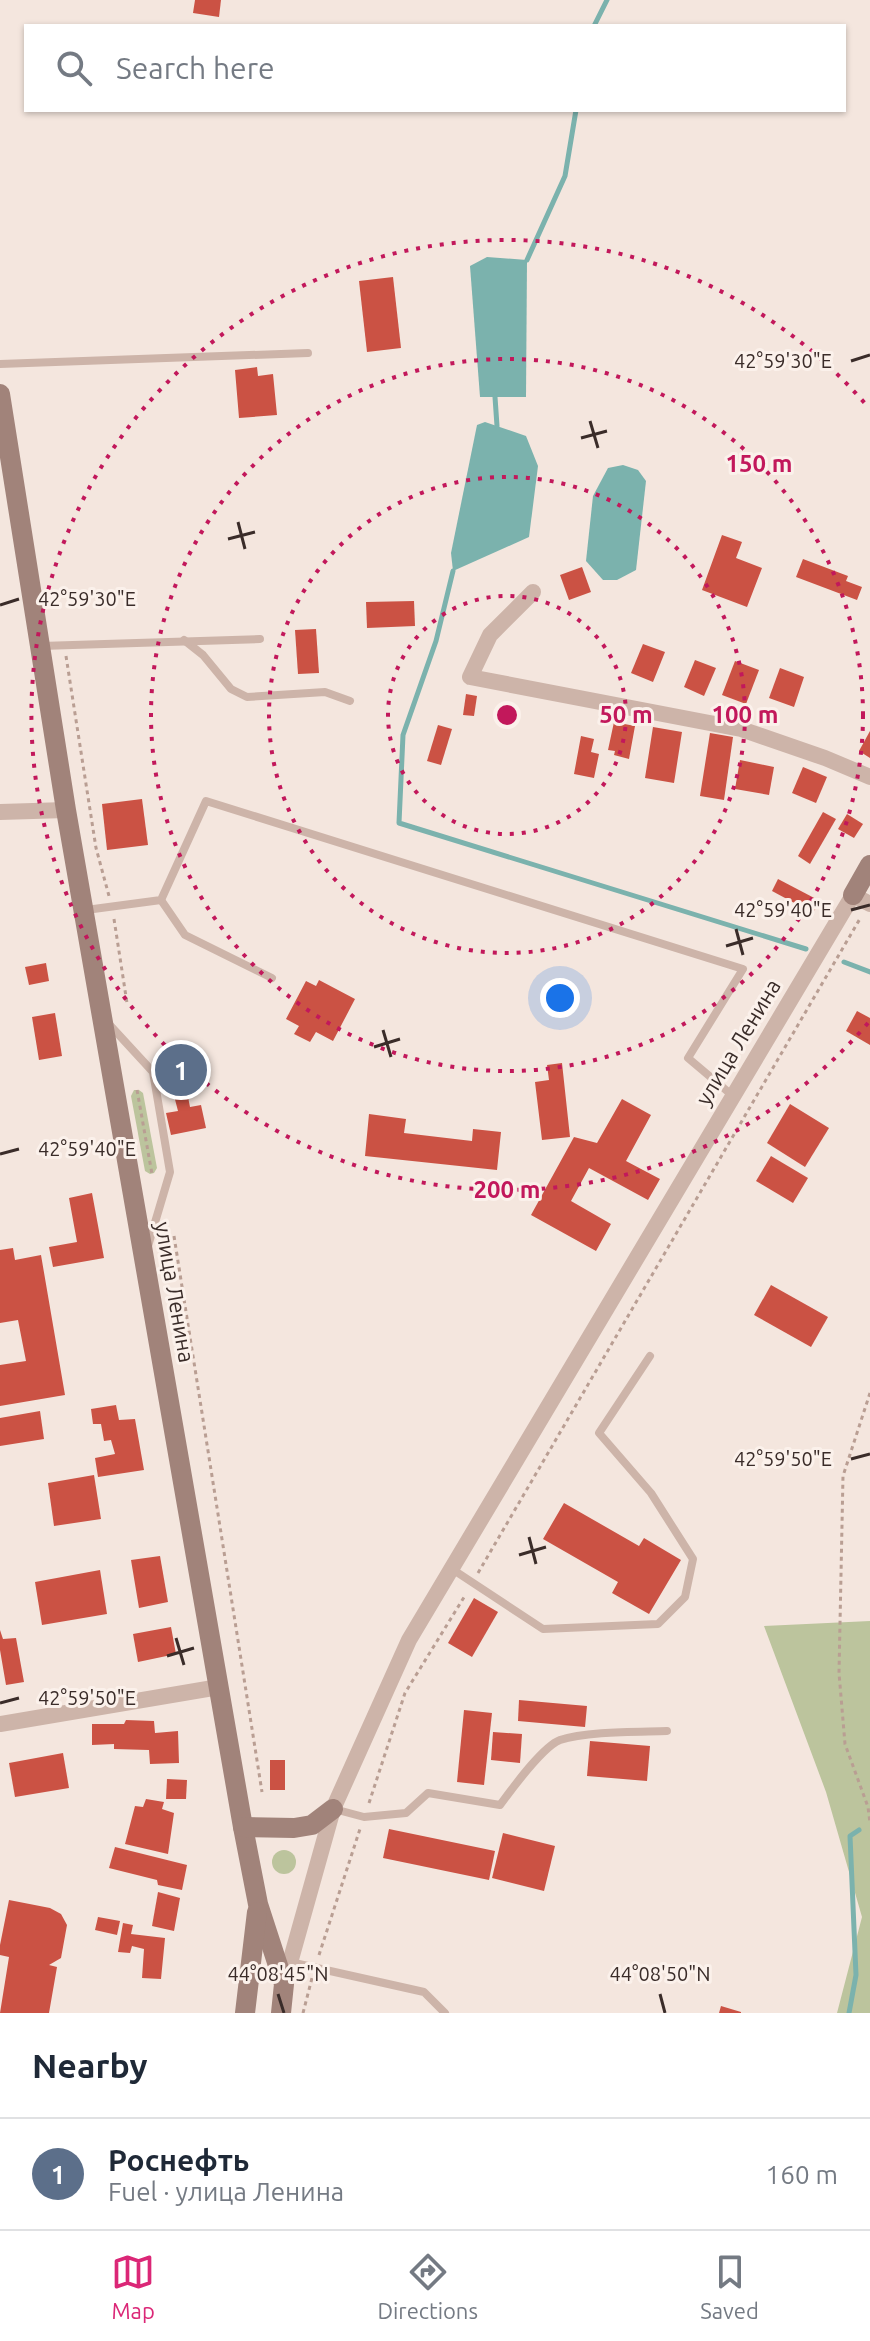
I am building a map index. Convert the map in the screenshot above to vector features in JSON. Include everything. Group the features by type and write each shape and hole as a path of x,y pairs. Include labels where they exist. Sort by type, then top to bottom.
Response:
{"main road":[{"name":"улица Ленина","path":"0,394 66,810 243,1827 258,1904 284,1984 281,2013"},
{"path":"864,901 870,865"},
{"path":"243,1827 294,1828 312,1825 333,1809"},
{"name":"улица Ленина","path":"245,2013 258,1904"}],"street":[{"path":"533,592 490,635 470,677 741,729 870,777"},
{"path":"0,812 66,810"},
{"name":"улица Ленина","path":"284,1984 333,1809 409,1640 734,1096 864,901"},
{"path":"0,1724 219,1687"}],"lane":[{"path":"0,364 308,353"},
{"path":"41,647 260,639"},
{"path":"184,640 203,655 231,689 247,697 325,692 350,701"},
{"path":"161,900 206,801 743,969 688,1058 734,1096"},
{"path":"84,911 161,900"},
{"path":"161,900 185,935 272,978"},
{"path":"102,1017 153,1072 170,1172 144,1258"},
{"path":"452,1569 543,1629 658,1624 685,1597 693,1559 651,1493 599,1433 650,1356"},
{"path":"333,1809 364,1817 406,1813 428,1793 500,1805 528,1769 558,1741 615,1732 667,1731"},
{"path":"290,1962 424,1992 445,2013"}],"path":[{"path":"64,645 96,848 112,907 127,1003"},
{"path":"303,2013 315,1967 405,1693 864,901"},
{"path":"137,1090 152,1174"},
{"path":"174,1236 262,1792"},
{"path":"870,1393 843,1476 839,1673 845,1744 868,1807 870,1823"}],"green space":[{"path":"134,1090 143,1093 157,1168 150,1174 145,1171 131,1096"},
{"path":"870,1621 870,2013 837,2013 862,1917 826,1792 764,1626"},
{"path":"284,1850 293,1853 296,1862 293,1871 284,1874 275,1871 272,1862 275,1853"}],"water":[{"path":"487,257 527,260 526,397 480,397 470,266"},
{"path":"485,422 526,436 538,466 529,537 453,571 451,553 477,425"},
{"path":"623,465 638,470 646,481 636,570 617,580 603,580 586,561 593,496 608,468"}],"building":[{"path":"195,0 221,0 219,17 193,13"},
{"path":"393,277 401,348 367,352 359,281"},
{"path":"257,367 258,376 273,374 277,415 239,418 235,370"},
{"path":"722,535 742,542 736,558 762,568 747,607 702,590"},
{"path":"803,559 848,576 846,581 862,587 857,600 796,577"},
{"path":"582,567 591,592 569,600 560,575"},
{"path":"414,601 415,626 367,628 366,602"},
{"path":"316,629 319,673 298,674 295,630"},
{"path":"643,644 665,652 653,682 631,673"},
{"path":"695,660 716,668 704,696 684,687"},
{"path":"735,661 759,670 746,704 722,695"},
{"path":"780,668 804,677 794,707 769,698"},
{"path":"466,694 477,696 474,716 463,715"},
{"path":"614,722 635,726 629,759 608,750"},
{"path":"438,725 452,729 441,765 427,761"},
{"path":"653,727 682,732 674,783 645,778"},
{"path":"870,731 870,758 859,751"},
{"path":"710,733 733,737 724,800 700,796"},
{"path":"581,736 594,739 591,752 599,754 594,778 574,774"},
{"path":"740,760 774,767 769,795 735,789"},
{"path":"803,767 827,777 816,803 792,793"},
{"path":"142,799 148,845 107,850 102,804"},
{"path":"823,812 836,819 810,864 798,856"},
{"path":"847,814 863,824 854,838 838,829"},
{"path":"778,879 820,901 813,913 772,891"},
{"path":"46,963 49,981 29,985 25,967"},
{"path":"319,980 355,999 333,1041 316,1032 310,1042 294,1034 299,1026 286,1019 306,981 316,986"},
{"path":"857,1011 870,1018 870,1045 846,1031"},
{"path":"55,1013 62,1056 39,1060 32,1017"},
{"path":"192,1055 197,1079 185,1082 190,1107 201,1105 206,1128 171,1135 166,1113 178,1111 165,1061"},
{"path":"562,1063 570,1137 542,1140 535,1082 549,1080 547,1065"},
{"path":"622,1099 651,1115 626,1161 660,1179 648,1200 589,1168 571,1201 611,1224 596,1251 531,1215 574,1137 597,1143"},
{"path":"790,1104 829,1128 805,1167 767,1143"},
{"path":"369,1114 406,1119 404,1133 472,1141 473,1129 501,1132 497,1170 365,1156"},
{"path":"771,1156 808,1178 793,1203 756,1181"},
{"path":"92,1193 104,1258 53,1267 49,1247 77,1242 69,1198"},
{"path":"13,1248 15,1260 41,1255 65,1395 0,1406 0,1365 26,1361 18,1320 0,1323 0,1250"},
{"path":"771,1285 828,1317 811,1347 754,1315"},
{"path":"116,1405 119,1420 135,1419 144,1470 98,1477 95,1458 115,1454 111,1440 104,1441 101,1424 93,1424 91,1409"},
{"path":"40,1411 44,1439 0,1446 0,1418"},
{"path":"94,1475 101,1519 54,1526 48,1483"},
{"path":"564,1503 639,1546 644,1538 681,1560 649,1614 612,1593 618,1582 543,1539"},
{"path":"160,1556 168,1602 139,1608 131,1560"},
{"path":"100,1570 107,1614 42,1625 35,1582"},
{"path":"474,1598 498,1612 472,1657 448,1643"},
{"path":"171,1627 176,1654 138,1662 133,1634"},
{"path":"0,1630 3,1639 16,1638 24,1682 6,1685"},
{"path":"519,1700 587,1706 585,1727 518,1721"},
{"path":"464,1710 492,1713 484,1785 457,1782"},
{"path":"126,1720 154,1721 155,1733 178,1731 179,1763 150,1764 149,1750 114,1749 114,1744 92,1745 92,1724 124,1724"},
{"path":"493,1732 522,1734 520,1763 491,1760"},
{"path":"590,1741 650,1746 647,1781 587,1776"},
{"path":"63,1753 69,1788 15,1797 9,1763"},
{"path":"270,1760 285,1760 285,1790 270,1790"},
{"path":"167,1779 187,1780 186,1799 166,1799"},
{"path":"146,1799 164,1802 162,1809 174,1813 168,1854 125,1844 135,1806 143,1807"},
{"path":"389,1829 495,1851 489,1880 383,1858"},
{"path":"503,1833 555,1846 544,1891 492,1878"},
{"path":"115,1847 187,1865 182,1890 109,1868"},
{"path":"158,1892 180,1898 174,1931 152,1926"},
{"path":"9,1900 50,1908 61,1914 67,1925 61,1958 49,1965 57,1967 49,2013 0,2013 9,1957 0,1955 0,1945"},
{"path":"98,1917 120,1921 117,1935 95,1930"},
{"path":"123,1923 133,1925 131,1934 165,1938 161,1979 142,1978 144,1949 132,1946 130,1953 118,1952"},
{"path":"721,2006 741,2012 741,2013 719,2013"}],"waterway":[{"path":"595,24 607,0"},
{"path":"527,260 565,176 576,112"},
{"path":"495,397 497,426"},
{"path":"453,571 436,641 403,735 399,823 806,949"},
{"path":"844,962 870,972"},
{"path":"849,2013 856,1975 850,1836 859,1830"}],"place":[{"name":"Роснефть","path":"181,1070"}]}
